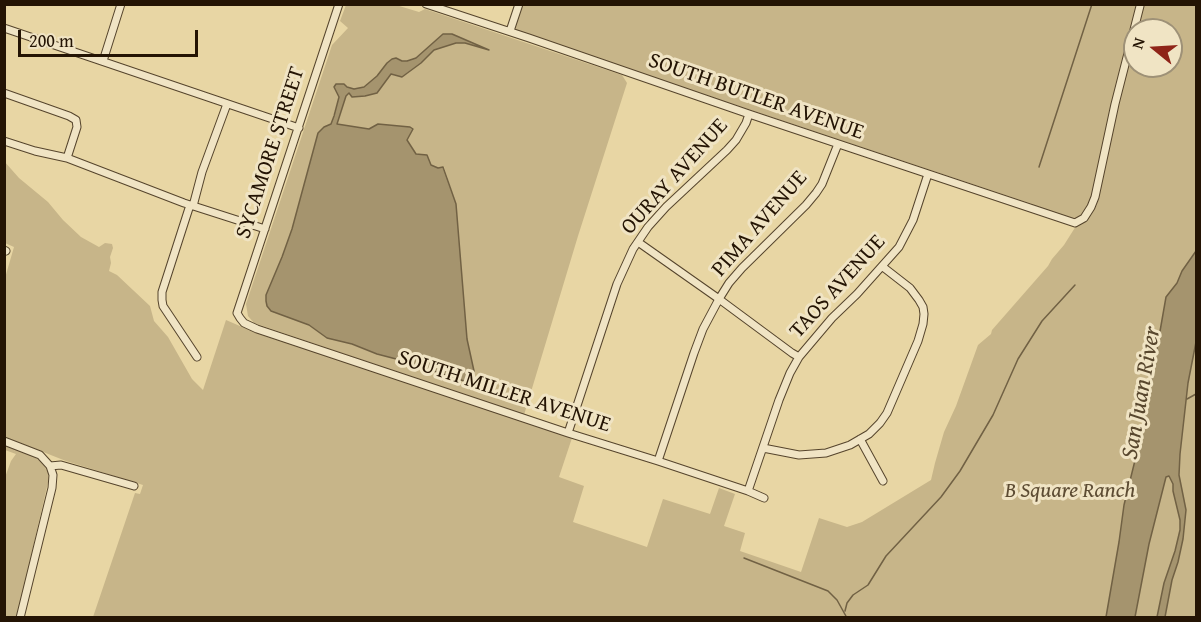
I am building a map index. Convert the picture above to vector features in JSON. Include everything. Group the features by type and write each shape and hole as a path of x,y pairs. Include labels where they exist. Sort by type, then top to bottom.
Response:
{"street":[{"path":"103,61 121,4"},
{"name":"SYCAMORE STREET","path":"237,313 339,4"},
{"name":"SOUTH BUTLER AVENUE","path":"426,4 1075,223 1084,218 1095,197 1115,104 1140,6"},
{"path":"510,32 519,4"},
{"path":"4,28 299,128"},
{"path":"4,93 76,120 67,158"},
{"path":"197,357 163,306 162,292 227,104"},
{"name":"OURAY AVENUE","path":"568,433 620,274 638,242 666,207 732,145 742,131 749,114"},
{"path":"4,141 67,158 191,205 265,229"},
{"name":"PIMA AVENUE","path":"658,461 703,329 719,299 742,268 816,193 838,144"},
{"name":"TAOS AVENUE","path":"748,491 779,400 799,357 832,318 883,267 899,247 913,220 928,174"},
{"path":"638,242 799,357"},
{"path":"763,448 786,454 818,455 836,450 860,439 874,429 887,413 918,341 924,314 919,300 904,282 883,267"},
{"name":"SOUTH MILLER AVENUE","path":"237,313 244,323 257,329 764,498"},
{"path":"860,439 883,481"},
{"path":"4,441 40,455 47,460 53,475 52,488 20,618"},
{"path":"50,466 61,465 134,486"}],"green space":[{"path":"346,5 396,5 419,12 425,9 622,75 627,83 524,415 254,323 248,316 246,304 332,45 348,28 340,21","holes":["443,34 483,48 465,43 443,46 434,50 407,74 396,76 391,74 386,80 351,94 349,92 337,125 369,129 378,124 410,127 412,129 407,139 416,154 422,155 430,162 430,165 438,168 444,167 456,204 467,339 474,371 473,381 470,383 377,354 271,311 266,301 292,229 318,133 331,124 339,97 347,87 354,89 364,87 387,63 416,58"]},
{"name":"B Square Ranch","path":"522,5 1196,5 1196,617 93,617 135,493 140,494 143,485 66,461 5,437 5,278 14,247 5,243 4,161 81,237 99,247 105,243 112,244 109,271 117,275 150,306 154,321 168,337 192,379 203,390 226,320 256,333 572,438 559,477 584,486 573,522 647,547 663,499 710,514 719,488 735,494 724,526 745,533 740,551 801,572 819,518 847,527 862,522 931,480 944,432 978,345 991,334 992,330 1048,266 1076,226 1030,211 1032,204 515,31","holes":["1143,7 1140,18 1183,18 1183,78 1125,78 1098,199 1090,214 1124,78 1123,18 1140,18"]},
{"path":"5,445 42,462 49,478 17,617 5,617 4,506 6,499 4,480 16,454 5,450"}],"shaded area":[{"path":"443,34 452,34 489,50 465,43 456,43 434,50 402,77 391,74 377,93 352,97 349,93 337,124 369,129 378,124 410,127 413,129 407,140 416,154 427,155 431,165 438,168 443,167 456,204 467,339 474,371 473,381 470,383 327,338 309,325 271,311 266,301 266,295 292,229 318,133 331,124 334,116 339,97 334,87 336,84 344,84 354,89 364,87 392,59 407,61 416,58"},
{"name":"San Juan River","path":"1196,251 1196,342 1188,383 1179,475 1186,510 1183,539 1165,617 1157,617 1164,583 1180,530 1173,484 1169,476 1166,477 1149,544 1135,617 1106,617 1124,505 1143,428 1166,297"}],"waterway":[{"path":"1039,167 1092,4"},
{"path":"845,611 853,595 868,585 886,556 941,497 960,471 993,415 1018,359 1042,321 1075,285"},
{"path":"1187,399 1196,394"},
{"path":"744,558 828,591 837,600 847,618"}]}
